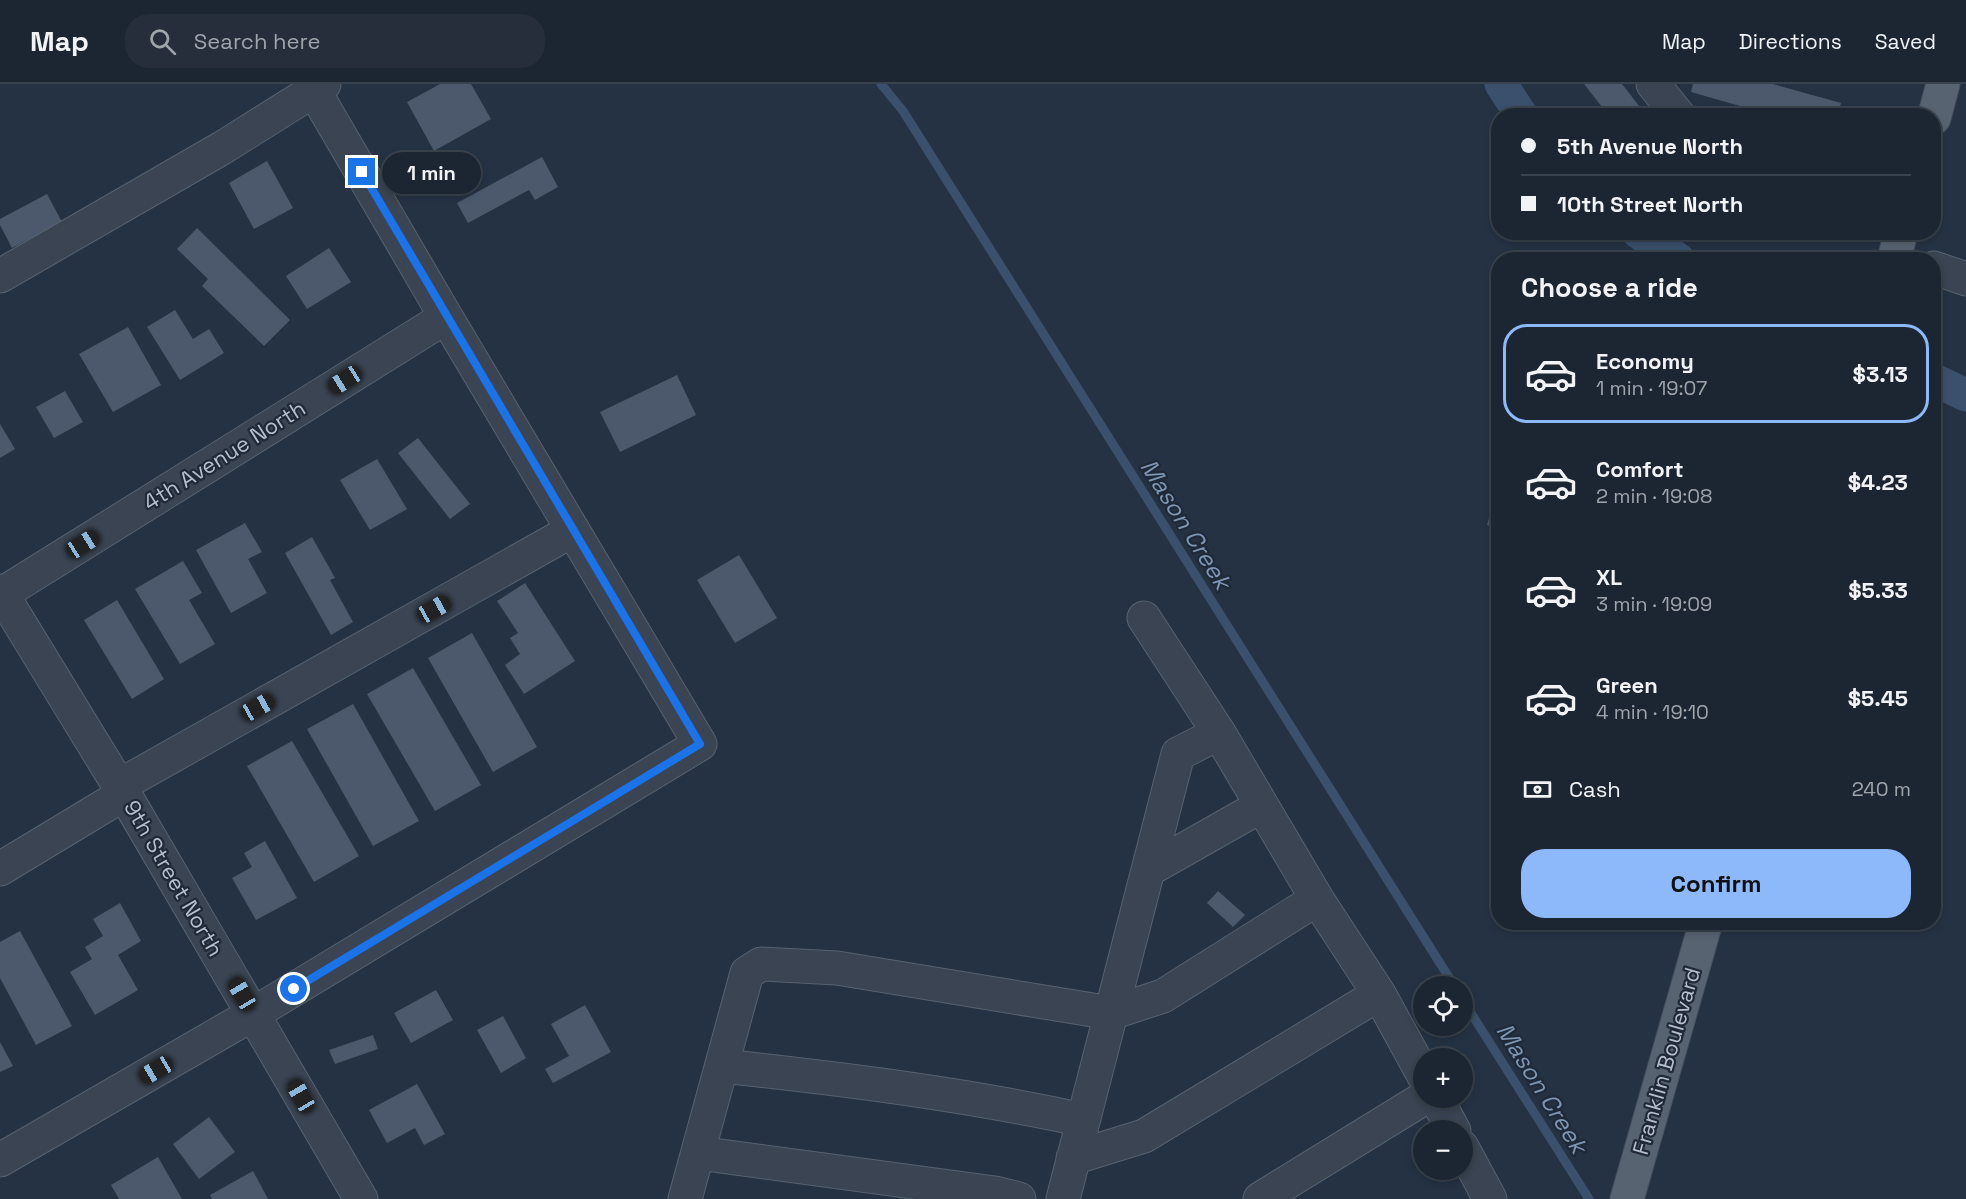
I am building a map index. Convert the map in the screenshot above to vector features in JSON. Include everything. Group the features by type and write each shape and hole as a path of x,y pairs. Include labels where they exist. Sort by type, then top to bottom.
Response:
{"main road":[{"path":"1937,108 1944,84"},
{"name":"Franklin Boulevard","path":"1627,1199 1704,930"}],"street":[{"path":"1653,84 1672,108"},
{"path":"0,276 222,148 316,86 446,317 700,744 253,1014 0,1160"},
{"path":"1941,270 1966,279"},
{"name":"4th Avenue North","path":"1,592 446,317"},
{"path":"0,868 122,790 573,530"},
{"name":"9th Street North","path":"1,592 122,790 361,1199"},
{"path":"1144,618 1218,733 1317,899 1380,994 1413,1056"},
{"path":"1063,1199 1178,754 1218,733"},
{"path":"1148,870 1261,806"},
{"path":"686,1199 747,973 761,964 837,968 1111,1013 1162,996 1317,899"},
{"path":"1073,1158 1144,1136 1380,994"},
{"path":"722,1066 834,1078 1014,1105 1083,1120"},
{"path":"1260,1199 1413,1105"},
{"path":"698,1154 995,1193 1019,1199"},
{"path":"1473,1170 1486,1197"}],"building":[{"path":"440,84 471,84 491,119 434,151 407,102"},
{"path":"1584,84 1622,84 1641,108 1603,108"},
{"path":"1693,84 1773,84 1841,103 1839,108 1747,108 1691,92"},
{"path":"542,157 558,187 535,200 529,190 468,223 457,203"},
{"path":"267,161 293,208 254,229 229,183"},
{"path":"47,194 62,222 12,248 0,225 0,219"},
{"path":"197,228 290,320 264,346 202,286 208,279 177,249"},
{"path":"329,248 351,282 307,309 286,276"},
{"path":"175,310 193,339 209,329 224,353 180,380 147,327"},
{"path":"128,327 161,385 113,412 79,354"},
{"path":"677,375 696,415 620,452 600,412"},
{"path":"65,391 83,422 54,438 36,407"},
{"path":"0,424 15,449 0,458"},
{"path":"418,438 470,504 450,519 398,453"},
{"path":"377,459 407,509 370,530 340,480"},
{"path":"1491,512 1491,526 1487,525"},
{"path":"245,523 262,552 248,559 267,593 231,613 196,550"},
{"path":"312,537 335,578 330,580 353,622 331,635 285,553"},
{"path":"739,555 777,618 735,643 697,580"},
{"path":"183,561 202,593 189,600 215,644 180,664 135,589"},
{"path":"525,583 575,661 524,694 505,665 520,654 510,638 518,633 497,601"},
{"path":"117,600 164,679 132,699 84,620"},
{"path":"472,633 537,747 493,772 428,658"},
{"path":"413,668 481,785 435,811 367,694"},
{"path":"353,704 419,821 373,846 307,729"},
{"path":"292,741 359,856 314,882 247,766"},
{"path":"265,841 297,898 256,920 232,878 252,867 244,853"},
{"path":"1218,891 1245,915 1233,927 1207,903"},
{"path":"120,903 141,941 118,955 138,990 95,1015 70,972 92,959 85,947 103,936 93,919"},
{"path":"20,931 72,1026 36,1045 0,978 0,942"},
{"path":"436,990 453,1020 411,1043 394,1013"},
{"path":"585,1005 611,1052 553,1083 545,1069 569,1056 551,1024"},
{"path":"503,1016 526,1058 501,1073 477,1030"},
{"path":"373,1035 378,1049 335,1064 329,1050"},
{"path":"0,1042 13,1066 0,1072"},
{"path":"417,1084 445,1134 424,1145 415,1128 387,1143 369,1110"},
{"path":"209,1117 235,1152 199,1179 173,1144"},
{"path":"158,1157 182,1199 119,1199 111,1185"},
{"path":"253,1171 268,1199 212,1199 210,1195"}],"waterway":[{"name":"Mason Creek","path":"881,84 903,111 1448,976"},
{"path":"1501,84 1517,108"},
{"path":"1650,240 1667,252"},
{"path":"1941,383 1966,395"},
{"name":"Mason Creek","path":"1473,1016 1589,1199"}],"route":[{"path":"294,989 700,744 362,172"}]}
